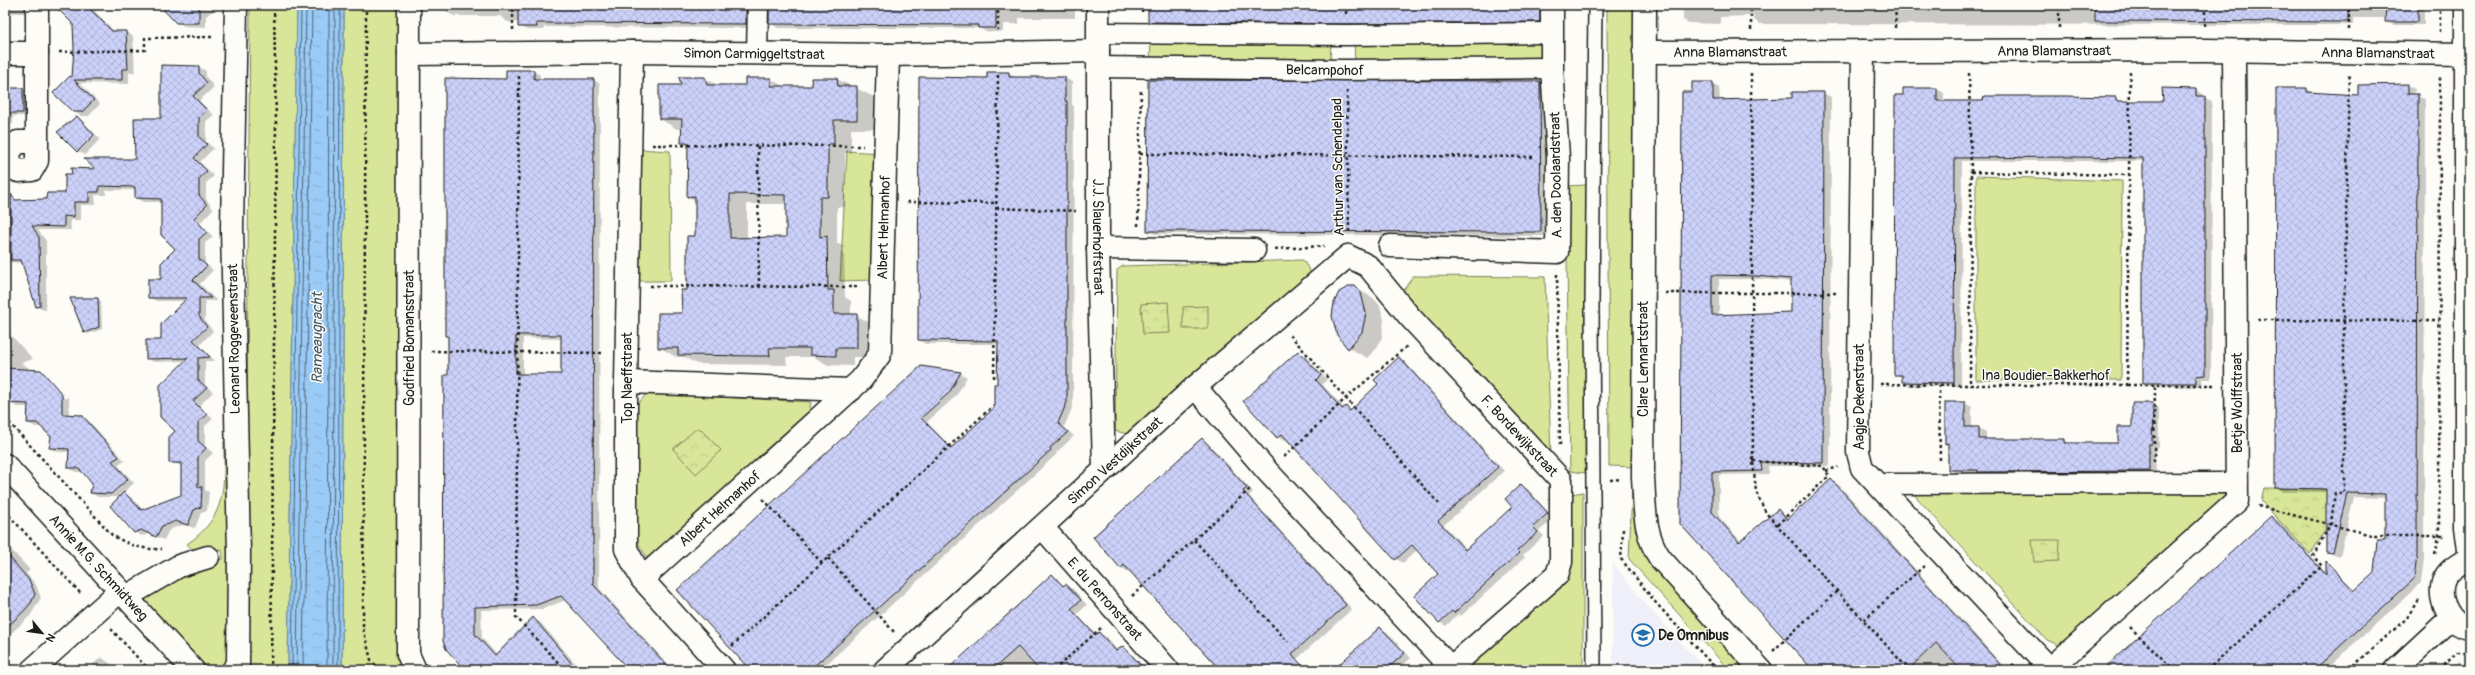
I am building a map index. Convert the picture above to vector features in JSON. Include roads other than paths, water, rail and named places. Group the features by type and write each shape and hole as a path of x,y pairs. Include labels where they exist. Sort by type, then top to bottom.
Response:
{"street":[{"path":"37,5 37,142"},
{"name":"Leonard Roggeveenstraat","path":"233,670 238,665 239,553 232,228 236,5"},
{"name":"Godfried Bomansstraat","path":"409,5 408,654 415,670"},
{"path":"757,53 758,5"},
{"name":"J.J. Slauerhoffstraat","path":"1098,5 1098,248 1104,469"},
{"name":"A. den Doolaardstraat","path":"1390,246 1557,252 1558,157 1552,68 1552,5"},
{"name":"Clare Lennartstraat","path":"1645,5 1643,476 1646,526 1651,544 1660,558 1759,668"},
{"path":"2466,5 2464,54 2466,532 2470,558 2453,567 2444,582 2443,601 2451,618 2470,628"},
{"path":"1098,51 1141,34 1346,35 1552,33"},
{"name":"Anna Blamanstraat","path":"1644,52 2130,50 2464,54"},
{"name":"Simon Carmiggeltstraat","path":"409,54 632,52 888,55 1098,51"},
{"name":"Belcampohof","path":"1098,51 1141,67 1347,70 1552,68"},
{"name":"Aagje Dekenstraat","path":"1863,51 1858,384 1858,452 1862,468 1941,551 2049,670"},
{"name":"Top Naeffstraat","path":"632,52 626,382 626,549 642,579 720,666"},
{"name":"Betje Wolffstraat","path":"2234,52 2237,492"},
{"path":"5,53 37,53"},
{"name":"Albert Helmanhof","path":"642,579 851,390 861,380 880,354 888,55"},
{"path":"1098,248 1254,250"},
{"name":"Simon Vestdijkstraat","path":"885,670 1195,387 1348,256"},
{"name":"F. Bordewijkstraat","path":"1195,387 1268,472 1450,669 1556,575 1561,562 1561,480 1409,316 1368,266 1348,256"},
{"path":"626,382 851,390"},
{"name":"Annie M.G. Schmidtweg","path":"5,465 193,670"},
{"path":"1878,484 2153,484 2237,492"},
{"path":"2049,670 2115,611 2237,492"},
{"name":"E. du Perronstraat","path":"1042,528 1168,670"},
{"path":"32,670 97,611 123,594 179,566 208,557"},
{"path":"2395,670 2451,618"}],"lane":[{"path":"1594,670 1593,481 1595,5"}],"water":[{"name":"Rameaugracht","path":"297,5 344,5 342,670 288,670"}],"place":[{"name":"De Omnibus","path":"1643,635"}]}
